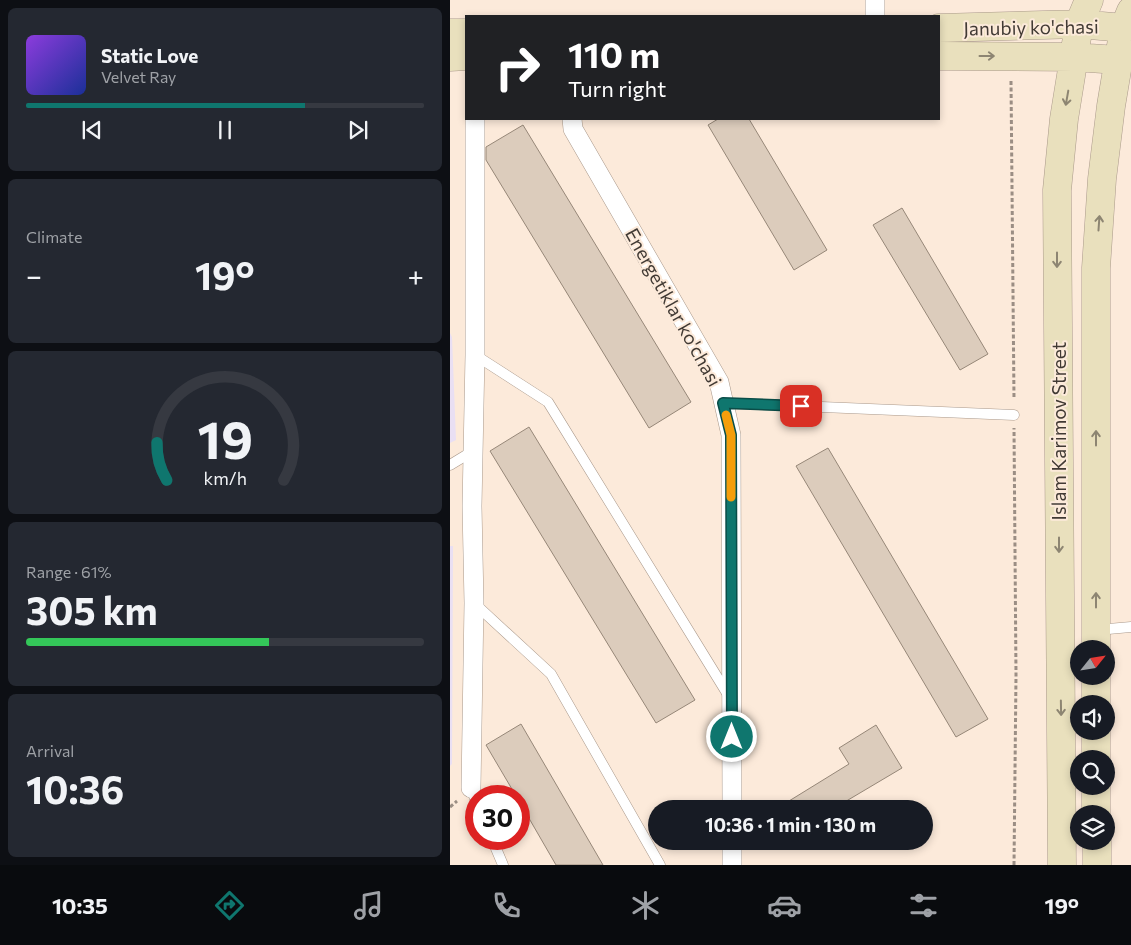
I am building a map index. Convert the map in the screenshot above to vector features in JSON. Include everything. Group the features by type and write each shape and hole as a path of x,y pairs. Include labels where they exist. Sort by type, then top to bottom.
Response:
{"main road":[{"name":"Janubiy ko'chasi","path":"940,28 1084,12 1127,19"},
{"name":"Islam Karimov Street","path":"1062,865 1057,190 1064,118 1084,12"},
{"name":"Islam Karimov Street","path":"1096,640 1096,268 1102,179 1111,106 1127,19"},
{"path":"450,33 465,33"},
{"path":"450,57 465,56"},
{"name":"Janubiy ko'chasi","path":"940,56 1074,57 1118,60"},
{"path":"1096,850 1096,865"}],"street":[{"path":"875,0 875,15"},
{"path":"474,785 472,506 476,120"},
{"name":"Energetiklar ko'chasi","path":"572,120 573,129 719,382 731,435 732,800"},
{"path":"732,850 732,865"}],"lane":[{"path":"474,355 548,402 732,701"},
{"path":"723,403 1014,416"},
{"path":"450,465 473,451"},
{"path":"474,603 551,674 660,865"},
{"path":"1096,640 1131,627"},
{"path":"497,850 503,865"}],"path":[{"path":"1011,56 1016,675 1014,865"}],"shaded area":[{"path":"450,333 452,337 456,440 450,443"},
{"path":"450,546 453,546 452,764 450,766"}],"building":[{"path":"716,120 750,120 827,250 794,270 708,125"},
{"path":"523,125 691,402 649,428 486,160 486,147"},
{"path":"902,208 988,354 960,370 873,225"},
{"path":"529,427 695,700 656,723 490,451"},
{"path":"828,448 988,719 956,737 796,466"},
{"path":"521,724 603,865 556,865 530,820 530,785 510,785 486,745"},
{"path":"876,725 902,768 848,800 791,800 849,764 839,748"}],"slow traffic":[{"path":"726,415 731,435 731,497"}],"route":[{"path":"732,737 731,435 723,403 801,406"}]}
